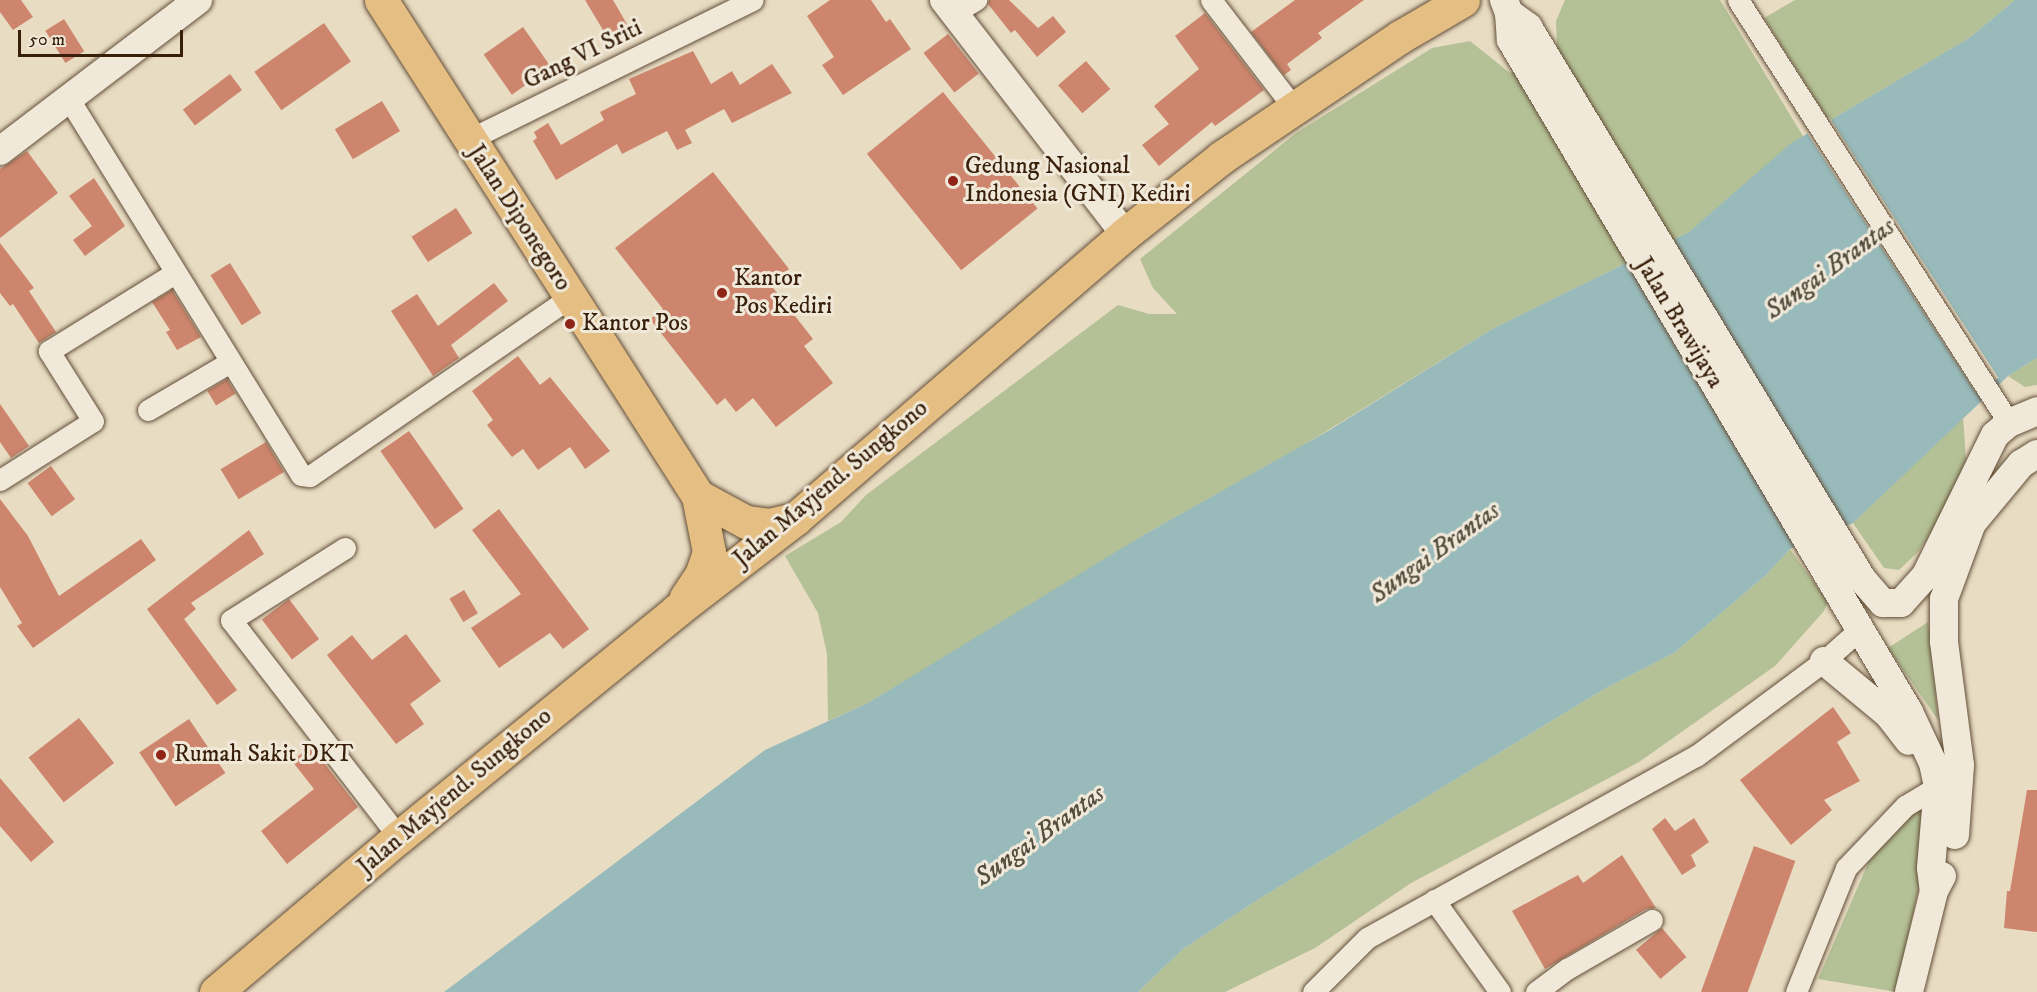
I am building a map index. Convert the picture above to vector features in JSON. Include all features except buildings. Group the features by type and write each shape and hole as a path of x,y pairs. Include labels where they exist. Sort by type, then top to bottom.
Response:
{"main road":[{"path":"0,151 67,96 198,0"},
{"name":"Jalan Diponegoro","path":"381,0 468,140 698,496 709,552 701,575 677,610"},
{"name":"Jalan Mayjend. Sungkono","path":"216,992 399,837 677,610 795,519 1125,234 1222,157 1463,0"},
{"path":"958,4 1125,234"},
{"name":"Jalan Brawijaya","path":"1507,6 1511,40 1535,59 1850,586 1860,629 1910,712 1935,774"},
{"path":"1850,586 1883,603 1901,603 1942,547 1979,461 1995,435 2009,423 2037,411"},
{"path":"1909,992 1934,891 1945,872 1955,836 1960,765 1944,640 1944,599 1972,523 2020,464 2037,454"},
{"name":"Jalan Diponegoro","path":"698,496 746,522 769,525 795,519"},
{"path":"1824,661 1888,714 1935,774 1931,868 1934,891"}],"street":[{"name":"Gang VI Sriti","path":"468,140 752,0"},
{"path":"1211,0 1294,108"},
{"path":"1738,0 2009,423"},
{"path":"67,96 296,470 310,476 570,297"},
{"path":"0,480 93,421 49,351 175,273"},
{"path":"148,410 230,362"},
{"path":"345,548 231,620 399,837"},
{"path":"1313,992 1367,938 1696,756 1824,661 1860,629"},
{"path":"1796,992 1846,868 1935,774"},
{"path":"1434,900 1500,992"},
{"path":"1536,992 1567,969 1652,920"}],"green space":[{"path":"1565,0 1720,0 1803,136 1689,232 1492,329 1299,448 1140,537 1045,598 868,703 828,721 827,654 818,613 785,556 841,522 866,495 1118,305 1149,314 1177,314 1153,288 1140,259 1296,133 1432,48 1470,41 1510,73 1557,47 1556,21"},
{"path":"1795,0 2015,0 1969,38 1829,121 1764,18"},
{"path":"2037,358 2037,385 2025,387 2008,376"},
{"path":"1963,416 1966,460 1946,510 1918,552 1899,570 1884,568 1853,523"},
{"path":"1790,549 1828,602 1824,611 1775,666 1639,762 1411,883 1315,948 1225,992 1138,992 1183,949 1259,899 1604,689 1674,653 1766,575"},
{"path":"1928,622 1938,720 1888,648"},
{"path":"1928,801 1932,822 1897,992 1818,979 1882,831"}],"water":[{"name":"Sungai Brantas","path":"2015,0 2037,0 2037,358 2008,376 1853,523 1790,549 1766,575 1674,653 1604,689 1259,899 1183,949 1138,992 444,992 765,750 868,703 1140,537 1328,431 1492,329 1689,232 1790,144 1969,38"}],"pier":[{"path":"1829,117 1998,378 1976,393 1806,132"}],"place":[{"name":"Gedung Nasional Indonesia (GNI) Kediri","path":"953,181"},
{"name":"Kantor Pos Kediri","path":"722,293"},
{"name":"Kantor Pos","path":"570,324"},
{"name":"Rumah Sakit DKT","path":"161,755"}]}
